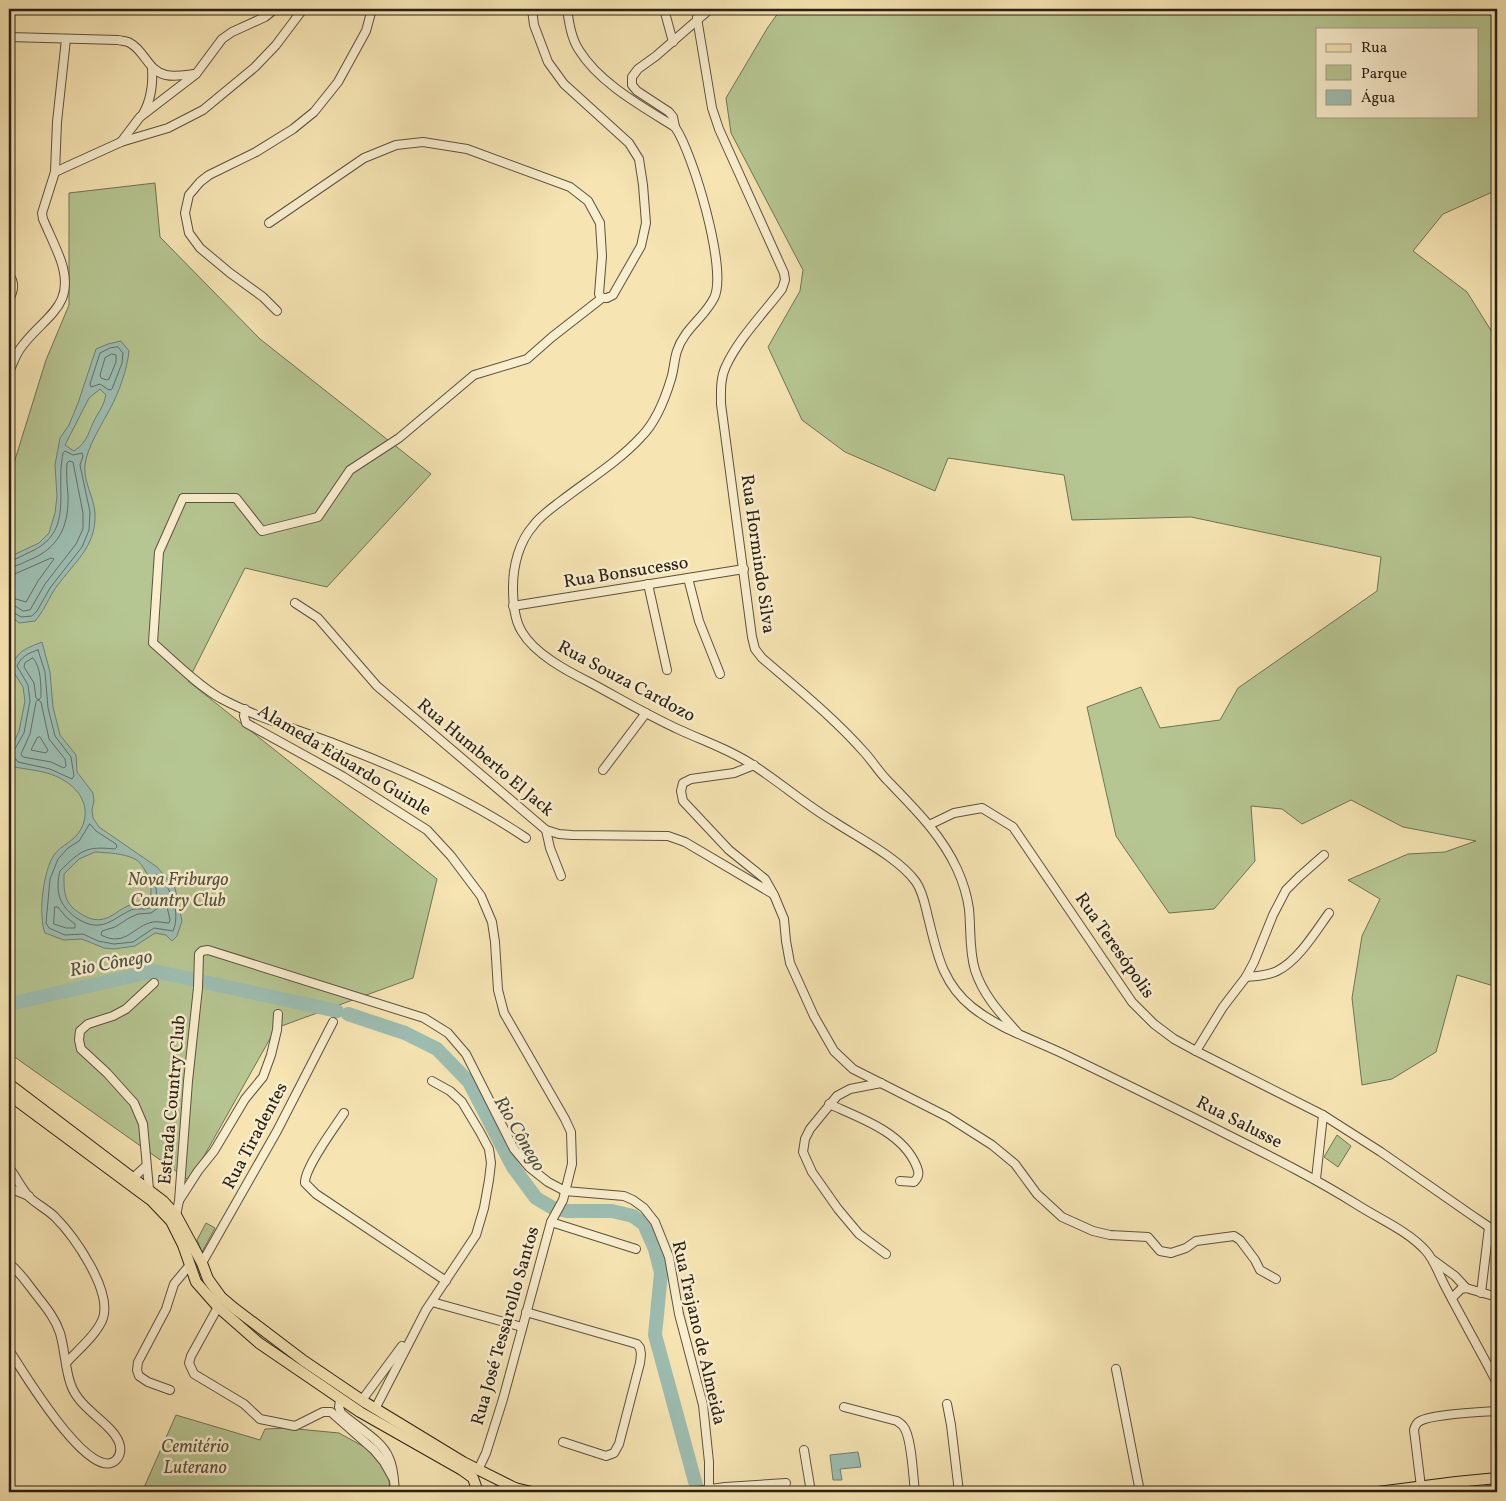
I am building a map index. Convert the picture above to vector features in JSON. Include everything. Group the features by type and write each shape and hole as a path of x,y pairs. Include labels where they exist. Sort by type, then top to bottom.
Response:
{"main road":[{"path":"9,1084 148,1189 176,1215 202,1263 208,1279 221,1297 234,1308 304,1361 375,1409 478,1470 515,1488 532,1492"},
{"path":"9,1095 163,1211 177,1232 196,1282 218,1307 259,1343 340,1400 462,1470 473,1478 478,1492"},
{"path":"1378,1492 1497,1478"},
{"path":"495,1492 515,1488"}],"street":[{"path":"140,118 196,74 222,39 232,32 266,16 275,9"},
{"path":"55,172 121,142 168,128 203,110 255,67 276,45 303,9"},
{"path":"277,311 263,297 200,248 189,233 185,213 189,195 209,175 256,152 293,129 314,112 338,82 366,31 372,9"},
{"path":"269,223 364,158 396,145 423,142 466,149 570,187 588,201 600,223 602,256 598,294 602,298 613,295 641,246 646,223 644,185 639,159 629,143 564,84 548,62 534,25 532,9"},
{"name":"Rua Souza Cardozo","path":"567,9 569,24 578,49 594,70 632,100 675,128 682,139 691,160 704,202 718,287 716,296 706,311 682,339 668,388 659,410 645,433 616,460 586,481 532,526 520,548 513,574 513,606 519,629 530,644 572,673 646,714 724,748 754,766 834,822 872,844 905,870 915,881 922,895 940,965 954,990 973,1008 1000,1026 1019,1034"},
{"path":"664,9 673,42"},
{"path":"675,128 673,117 669,112 637,91 632,85 632,77 638,69 673,42 697,18 710,9"},
{"name":"Rua Hormindo Silva","path":"697,18 712,108 774,247 785,280 782,289 740,343 726,366 721,382 721,404 755,649 762,658 865,753 884,777 929,824 944,845 965,890 969,909 971,953 975,970 992,1005 1019,1034"},
{"path":"9,38 118,40 130,43 152,68 159,73 173,76 196,74"},
{"path":"9,372 22,346 59,306 64,295 65,278 61,262 42,219 42,213 55,172 57,122 66,38"},
{"path":"121,142 146,108 152,83 152,68"},
{"path":"9,275 12,279 13,288 9,299"},
{"name":"Alameda Eduardo Guinle","path":"565,1191 572,1164 571,1132 504,1013 498,990 492,922 481,896 451,856 427,830 342,776 246,723 245,709 215,694 153,643 159,552 182,498 236,498 262,531 318,517 350,470 399,438 474,376 528,359 552,337 602,298"},
{"name":"Rua Bonsucesso","path":"513,606 744,569"},
{"path":"688,578 699,621 720,674"},
{"path":"648,584 667,670"},
{"name":"Rua Humberto El Jack","path":"295,603 318,618 377,686 546,830 572,835 668,836 685,842 774,895"},
{"path":"245,709 344,747 429,784 506,824 526,838"},
{"path":"603,770 646,714"},
{"path":"754,766 734,773 691,779 683,783 681,791 683,801 729,850 765,879 784,919 790,963 814,1016 834,1051 853,1068 948,1117 992,1145 1015,1164 1037,1194 1062,1217 1093,1231 1110,1235 1148,1237 1160,1251 1171,1253 1186,1248 1196,1241 1234,1236 1240,1240 1260,1270 1276,1279"},
{"name":"Rua Teresópolis","path":"929,824 954,813 982,808 1013,827 1132,1002 1154,1024 1174,1039 1196,1051 1323,1114 1493,1227"},
{"path":"546,830 550,848 561,876"},
{"path":"1196,1051 1223,1007 1246,977 1286,890 1324,855"},
{"path":"1246,977 1265,975 1284,967 1305,946 1329,912"},
{"name":"Estrada Country Club","path":"176,1215 179,1201 188,1081 198,988 199,954 202,951 208,950 424,1018 448,1033 466,1054 514,1150 548,1182 565,1191"},
{"path":"148,1189 143,1124 134,1103 107,1073 81,1049 79,1040 80,1031 88,1024 126,1010 154,983"},
{"path":"179,1201 268,1067 278,1014"},
{"name":"Rua Tiradentes","path":"202,1263 277,1131 333,1022"},
{"name":"Rua Salusse","path":"1019,1034 1069,1056 1316,1179 1406,1234 1420,1245 1433,1260"},
{"path":"362,1400 414,1330 476,1235 484,1208 491,1163 489,1149 462,1102 450,1091 432,1081"},
{"path":"881,1084 850,1089 837,1096 810,1129 805,1139 803,1152 812,1172 838,1209 859,1234 886,1254"},
{"path":"829,1104 872,1123 895,1138 914,1161 919,1172 918,1178 914,1182 900,1180"},
{"path":"344,1113 323,1144 306,1175 305,1183 316,1194 446,1281"},
{"path":"1316,1179 1323,1114"},
{"path":"133,1178 146,1166"},
{"path":"9,1167 29,1196 55,1217 71,1236 96,1274 105,1304 103,1319 98,1328 67,1362"},
{"path":"9,1188 29,1196"},
{"name":"Rua José Tessarollo Santos","path":"478,1470 486,1453 502,1399 551,1222 563,1200 565,1191"},
{"name":"Rua Trajano de Almeida","path":"565,1191 624,1196 644,1208 656,1222 669,1257 679,1314 703,1405 709,1462 709,1491"},
{"path":"551,1222 636,1249"},
{"path":"1481,1293 1493,1227"},
{"path":"1433,1260 1456,1276 1466,1288 1497,1297"},
{"path":"1433,1260 1497,1383"},
{"path":"9,1263 23,1275 52,1315 60,1333 71,1384 77,1396 89,1411 116,1437 121,1451 120,1457 114,1463 105,1464 92,1459 82,1450 38,1395 9,1350"},
{"path":"170,1390 148,1382 139,1376 137,1370 138,1362 166,1309 174,1284 190,1266"},
{"path":"1452,1298 1461,1289 1466,1288"},
{"path":"432,1302 522,1327"},
{"path":"218,1307 191,1356 189,1363 194,1374 244,1404 260,1419 292,1426 323,1412 331,1412 374,1450 384,1462 393,1478"},
{"path":"526,1312 637,1344 640,1348 640,1363 619,1444 614,1453 606,1456 563,1442"},
{"path":"375,1409 414,1330"},
{"path":"1116,1369 1140,1492"},
{"path":"340,1400 339,1407 341,1413 387,1452 390,1459 395,1492"},
{"path":"947,1404 959,1492"},
{"path":"844,1407 897,1421 903,1425 907,1433 911,1452 914,1492"},
{"path":"1421,1487 1414,1430 1418,1422 1438,1417 1497,1411"},
{"path":"804,1450 811,1492"},
{"path":"690,1492 709,1491 725,1486 786,1483"}],"green space":[{"path":"781,9 1482,9 1497,11 1497,190 1443,214 1413,251 1467,292 1497,340 1497,987 1457,975 1436,1052 1392,1079 1362,1085 1352,998 1362,936 1380,899 1348,880 1408,854 1445,852 1476,841 1403,827 1351,800 1302,824 1282,809 1251,806 1255,861 1214,909 1169,913 1116,836 1087,707 1141,687 1160,728 1220,720 1238,688 1377,591 1381,557 1191,517 1072,520 1064,475 948,458 935,491 845,452 802,420 768,347 800,291 803,270 731,133 726,98 768,27"},
{"name":"Nova Friburgo Country Club","path":"155,183 160,237 260,339 431,474 327,587 245,568 188,681 437,879 413,978 276,1028 190,1181 9,1053 9,479 46,360 69,305 69,193"},
{"path":"1337,1135 1351,1146 1338,1167 1324,1157"},
{"path":"206,1223 215,1228 202,1252 197,1240"},
{"name":"Cemitério Luterano","path":"176,1415 260,1440 265,1429 287,1428 339,1433 368,1449 388,1471 390,1490 389,1492 142,1492"},
{"path":"1497,1485 1497,1492 1422,1492"}],"water":[{"path":"121,341 129,351 119,388 86,458 85,471 95,513 92,537 81,556 60,582 35,621 19,623 9,614 9,557 39,543 49,533 55,513 57,496 55,465 60,438 69,425 78,403 96,349","holes":["100,389 106,395 83,443 74,451 65,445 89,398"]},
{"path":"42,642 50,672 53,707 60,735 76,755 77,772 93,793 93,818 99,827 157,867 175,888 182,921 177,936 172,941 166,935 155,933 135,946 114,949 104,948 82,939 64,940 45,933 42,905 44,882 50,862 60,848 75,837 81,829 85,819 85,810 79,794 65,781 47,773 14,767 9,753 19,731 25,701 23,687 11,668 19,654","holes":["95,852 125,856 139,862 147,874 151,887 149,900 145,904 127,906 113,915 98,920 89,918 73,908 69,904 64,890 64,874 79,859"]},
{"path":"858,1452 861,1467 840,1469 842,1480 833,1480 830,1455"}],"waterway":[{"name":"Rio Cônego","path":"9,1004 154,971 337,1011"},
{"name":"Rio Cônego","path":"348,1014 405,1033 437,1049 469,1082 513,1167 536,1198 553,1208 567,1211 612,1211 633,1216 644,1224 655,1249 661,1273 655,1335 697,1489"}]}
